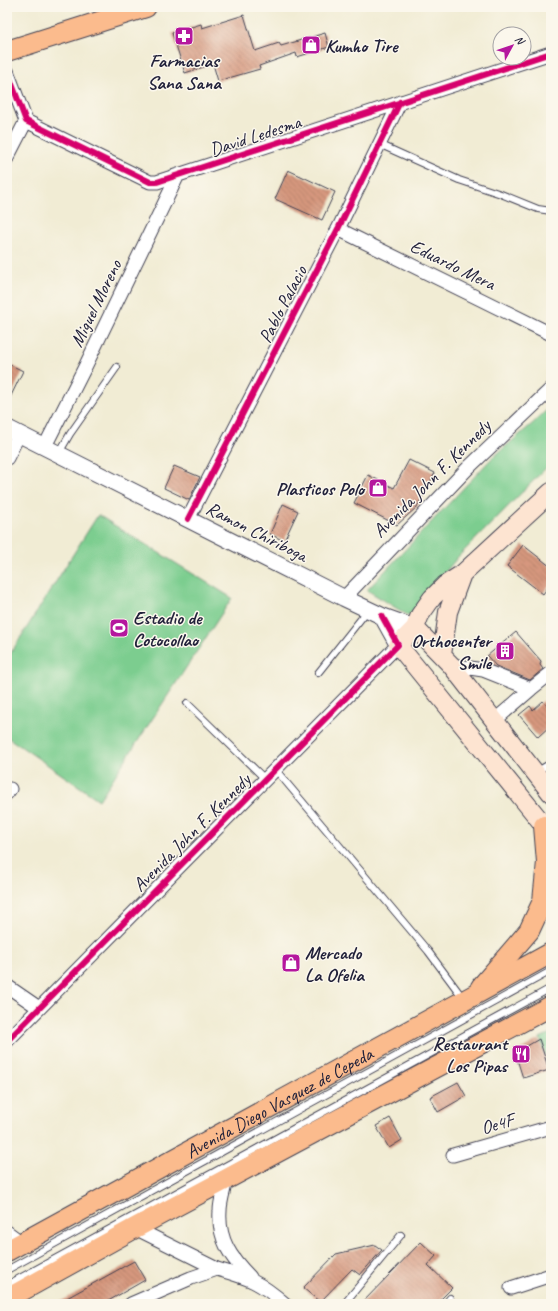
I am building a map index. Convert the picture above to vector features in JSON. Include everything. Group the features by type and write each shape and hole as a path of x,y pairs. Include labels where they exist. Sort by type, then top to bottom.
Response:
{"main road":[{"path":"7,51 146,7"},
{"name":"Avenida John F. Kennedy","path":"398,645 415,628 420,615 432,598 445,586 462,574 551,492"},
{"path":"447,660 448,612 462,574"},
{"name":"Ramon Chiriboga","path":"415,628 447,660 551,794"},
{"path":"398,645 548,830 547,862 543,901 529,931 468,998"},
{"name":"Avenida Diego Vasquez de Cepeda","path":"12,1242 551,953"},
{"path":"7,1299 135,1228 551,1006"}],"street":[{"name":"David Ledesma","path":"26,120 150,182 157,182 551,53"},
{"path":"7,71 26,120 7,158"},
{"name":"Pablo Palacio","path":"188,519 338,229 400,102"},
{"name":"Miguel Moreno","path":"52,450 89,360 178,175"},
{"name":"Eduardo Mera","path":"338,229 551,334"},
{"name":"Avenida John F. Kennedy","path":"344,598 468,468 551,389"},
{"path":"7,458 13,431"},
{"name":"Ramon Chiriboga","path":"13,431 344,598 375,613 415,628"},
{"path":"375,613 398,645"},
{"name":"Avenida John F. Kennedy","path":"7,1041 398,645"},
{"path":"447,660 483,670 531,689"},
{"path":"494,721 551,673"},
{"path":"7,986 39,1008"},
{"name":"Oe4F","path":"453,1156 551,1127"},
{"path":"226,1180 220,1210 220,1229 224,1242 232,1258 252,1280"},
{"path":"135,1228 218,1269 252,1280 272,1293 284,1304"},
{"path":"132,1304 190,1278 218,1269"},
{"path":"511,1288 551,1275"}],"lane":[{"path":"379,144 459,180 501,194 538,209 551,211"},
{"path":"52,450 70,434 117,367"},
{"path":"318,674 375,613"},
{"path":"187,703 265,779"},
{"path":"535,773 551,763"},
{"path":"275,769 468,998"},
{"path":"7,1270 551,971"},
{"path":"7,1285 551,988"},
{"path":"344,1304 401,1235"},
{"path":"445,1304 450,1298"}],"green space":[{"path":"551,406 551,463 457,558 409,616 367,590 491,459"},
{"name":"Estadio de Cotocollao","path":"98,515 232,598 99,800 7,737 7,659"},
{"path":"551,1033 551,1073 540,1038"}],"building":[{"path":"244,15 255,51 279,43 281,46 325,33 329,47 297,57 296,53 259,66 260,69 218,81 213,64 185,73 172,33 201,24 202,28"},
{"path":"288,170 335,192 322,220 275,199"},
{"path":"7,363 23,371 7,404"},
{"name":"Plasticos Polo","path":"409,460 435,473 417,507 397,525 354,503 368,475 394,488"},
{"path":"174,466 200,477 189,500 164,488"},
{"path":"283,504 298,511 284,541 270,534"},
{"path":"523,545 551,567 551,583 543,594 507,566"},
{"path":"516,632 541,661 540,665 543,669 530,680 496,666 487,656"},
{"path":"543,701 551,710 551,725 538,737 519,715 530,706 533,710"},
{"path":"539,1039 549,1070 523,1078 515,1053"},
{"path":"458,1082 466,1096 438,1112 430,1097"},
{"path":"390,1118 402,1140 389,1148 376,1126"},
{"path":"421,1242 436,1256 428,1265 452,1288 436,1304 361,1304"},
{"path":"375,1245 382,1250 360,1275 352,1269 320,1302 303,1288 336,1254"},
{"path":"134,1261 145,1280 103,1304 56,1304"}],"cycle path":[{"path":"7,71 26,121 150,182 157,182 551,53"},
{"path":"188,519 338,229 400,102"},
{"path":"7,1041 398,645 382,616"}],"place":[{"name":"Farmacias Sana Sana","path":"184,36"},
{"name":"Kumho Tire","path":"311,45"},
{"name":"Plasticos Polo","path":"378,488"},
{"name":"Estadio de Cotocollao","path":"119,628"},
{"name":"Orthocenter Smile","path":"505,651"},
{"name":"Mercado La Ofelia","path":"291,963"},
{"name":"Restaurant Los Pipas","path":"521,1054"}]}
